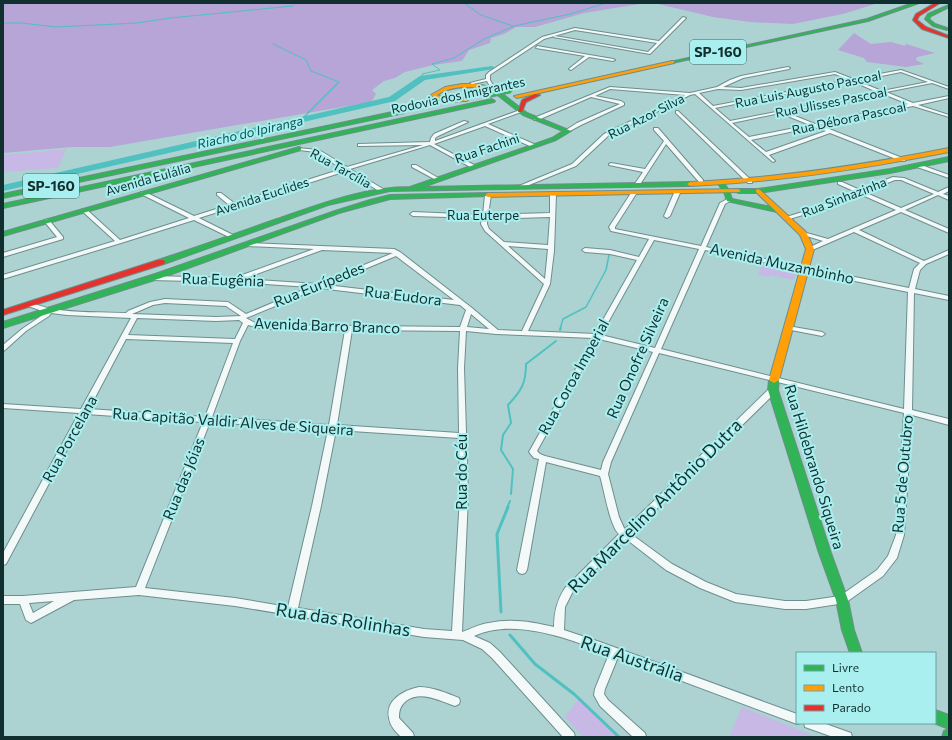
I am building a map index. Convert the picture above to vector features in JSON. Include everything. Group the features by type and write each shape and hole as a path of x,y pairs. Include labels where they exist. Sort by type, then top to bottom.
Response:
{"main road":[{"name":"Rodovia dos Imigrantes","path":"3,206 386,124 489,98 860,16 899,3"},
{"name":"Rodovia dos Imigrantes","path":"513,93 573,83 868,20 917,3"},
{"path":"938,3 917,15 915,20 924,28 949,37"},
{"path":"949,6 929,16 927,19 934,25 949,30"},
{"path":"520,111 522,105 528,99 573,83"},
{"path":"466,99 442,99 434,95 439,91 467,86 493,88 520,111 536,119 568,131"},
{"name":"Rodovia dos Imigrantes","path":"3,196 466,99 489,98"},
{"name":"Avenida Eulália","path":"3,234 386,124"},
{"name":"Rua Fachini","path":"412,188 561,137 568,131"},
{"path":"810,249 803,234 758,191 756,186 757,183 875,165 949,150"},
{"path":"3,325 49,312 151,278 374,200 410,195 677,193 728,196 919,166 949,159"},
{"path":"5,311 30,305 105,281 334,202 382,190 522,186 721,184 775,180"},
{"path":"721,184 728,196 760,207 774,206"},
{"name":"Rua Hildebrando Siqueira","path":"810,249 774,379 773,390 825,553 842,600 848,630 856,652"},
{"path":"936,717 949,722"}],"street":[{"path":"613,60 537,47 553,37 650,52 684,18"},
{"path":"493,88 488,80 488,75 490,73 543,38 553,37 578,29 660,42"},
{"path":"620,40 626,37"},
{"path":"610,47 615,44"},
{"path":"571,69 588,56"},
{"path":"718,88 742,77 788,68"},
{"name":"Rua Luis Augusto Pascoal","path":"713,107 904,71 932,82"},
{"path":"718,88 741,89 834,73 949,116"},
{"path":"472,83 488,80"},
{"path":"932,82 949,88"},
{"name":"Rua Ulisses Pascoal","path":"730,122 932,82"},
{"path":"536,119 608,88 616,87 690,94"},
{"name":"Rua Azor Silva","path":"522,186 574,165 606,135 690,94 718,88"},
{"path":"696,92 773,161"},
{"path":"568,131 578,124 623,104 622,102 591,96"},
{"name":"Rua Débora Pascoal","path":"748,139 949,97"},
{"name":"Avenida Euclides","path":"3,277 446,139 520,111"},
{"path":"677,112 750,182"},
{"path":"780,112 902,160"},
{"path":"430,143 436,135 466,122"},
{"path":"484,124 534,146"},
{"path":"656,129 701,181"},
{"path":"766,154 831,131"},
{"path":"637,185 666,141"},
{"path":"360,146 430,143 474,166"},
{"name":"Rua Tarcília","path":"299,148 317,151 382,190"},
{"path":"611,164 647,171"},
{"path":"414,166 438,179"},
{"path":"919,166 949,177"},
{"name":"Rua Sinhazinha","path":"786,218 810,211 893,179 902,179 939,194"},
{"path":"840,184 949,231"},
{"path":"810,249 949,189"},
{"path":"143,193 233,237"},
{"path":"668,216 677,193"},
{"path":"219,194 233,205"},
{"path":"524,333 547,284 551,247 553,194"},
{"name":"Avenida Muzambinho","path":"633,194 612,227 615,231 949,298"},
{"path":"939,194 949,198"},
{"path":"488,195 484,224 487,230 547,284"},
{"name":"Rua Onofre Silveira","path":"604,474 610,456 723,203 728,196"},
{"path":"84,210 119,242"},
{"name":"Rua Euterpe","path":"413,214 485,217 552,215"},
{"path":"3,255 61,238 47,221"},
{"path":"855,230 924,263 949,252"},
{"path":"803,234 827,241"},
{"name":"Rua Coroa Imperial","path":"604,474 543,458 534,454 534,449 652,238"},
{"path":"249,244 388,250 398,253 497,332 597,336 949,422"},
{"path":"502,244 551,247"},
{"path":"234,280 324,247"},
{"path":"586,250 610,252 640,259"},
{"name":"Rua Eurípedes","path":"244,319 398,253"},
{"name":"Rua 5 de Outubro","path":"624,534 669,567 703,585 735,598 785,606 806,605 842,600 880,573 892,558 900,535 908,412 911,291 917,269 924,263"},
{"name":"Rua Eugênia","path":"151,278 234,280 319,286"},
{"name":"Rua Eudora","path":"319,286 462,303"},
{"path":"131,316 130,312 152,303 165,301 228,304 244,319"},
{"name":"Avenida Barro Branco","path":"30,305 49,312 244,319 265,327 463,329 497,332"},
{"name":"Rua do Céu","path":"460,635 464,497 461,368 463,329 470,309"},
{"path":"3,349 24,330 47,315 49,312"},
{"name":"Rua Porcelana","path":"3,560 125,336 131,316"},
{"name":"Rua das Jóias","path":"139,591 208,420 244,319"},
{"path":"292,612 325,473 340,393 349,328"},
{"path":"788,328 822,334"},
{"path":"125,336 237,341"},
{"name":"Rua Marcelino Antônio Dutra","path":"559,633 559,608 565,594 624,534 773,390"},
{"name":"Rua Capitão Valdir Alves de Siqueira","path":"3,406 462,436"},
{"path":"522,570 543,458"},
{"path":"604,474 618,527 624,534"},
{"name":"Rua das Rolinhas","path":"3,600 23,600 139,591 235,602 424,633 460,635 486,646 496,655 570,737"},
{"name":"Rua das Rolinhas","path":"23,600 29,617 32,618 75,595"},
{"name":"Rua Austrália","path":"460,635 481,628 515,625 559,633 796,718"},
{"path":"615,652 599,694 604,703 640,737"},
{"path":"409,737 398,726 394,719 394,710 398,701 415,692 424,692 454,701"},
{"path":"812,724 846,737"}],"shaded area":[{"path":"3,3 646,3 584,13 535,27 516,27 504,34 491,38 490,43 469,50 462,61 433,65 405,72 395,78 384,81 372,90 376,94 371,102 110,147 72,147 3,153"},
{"path":"654,3 878,3 843,14 793,24 750,22 713,17"},
{"path":"854,33 871,44 891,42 905,46 906,44 935,53 917,57 916,60 924,64 906,67 867,62 864,58 838,50"},
{"path":"66,149 58,168 3,172 3,155"},
{"path":"763,262 797,270 793,280 771,275 769,277 758,275"},
{"path":"580,697 621,737 583,737 565,717"},
{"path":"742,707 817,737 729,737"}],"waterway":[{"path":"3,4 12,3"},
{"path":"464,3 481,15 513,26"},
{"path":"423,78 422,74 440,70 432,64 454,58 484,39 514,26 570,14 606,3"},
{"path":"3,23 22,23 56,27 137,23 170,18 293,6"},
{"path":"273,44 306,60 311,71 339,82 301,120"},
{"name":"Riacho do Ipiranga","path":"3,188 392,99 423,78 492,68"},
{"path":"560,329 563,319 586,307 606,270 609,255"},
{"path":"511,494 513,469 501,450 503,435 511,423 508,405 522,387 525,377 526,364 556,341"},
{"path":"507,508 510,501"},
{"path":"501,612 497,534 508,507"},
{"path":"510,635 535,664 574,694 619,737"}],"traffic: fast":[{"path":"672,62 868,20 917,3"},
{"path":"945,29 934,25 927,19 929,15 949,6"},
{"path":"493,89 525,114 568,131"},
{"path":"486,95 510,90"},
{"path":"3,206 492,101"},
{"path":"3,196 402,112"},
{"path":"412,188 554,139 568,131"},
{"path":"3,234 299,149"},
{"path":"738,191 758,191 890,171 949,159"},
{"path":"161,262 326,204 390,189 690,184"},
{"path":"721,184 727,192 729,200 777,210"},
{"path":"3,325 158,276 372,201 390,197 488,195"},
{"path":"774,380 773,390 825,553 842,600 848,630 856,652"},
{"path":"936,717 949,722"}],"traffic: slow":[{"path":"517,96 672,62"},
{"path":"466,99 445,100 434,95 447,88 462,85 493,89"},
{"path":"690,184 723,183 820,173 949,150"},
{"path":"488,195 738,191"},
{"path":"758,191 803,234 810,249 774,380"}],"traffic: jam":[{"path":"938,3 917,15 915,20 924,28 949,37"},
{"path":"520,111 524,101 537,95"},
{"path":"3,313 161,262"}]}
